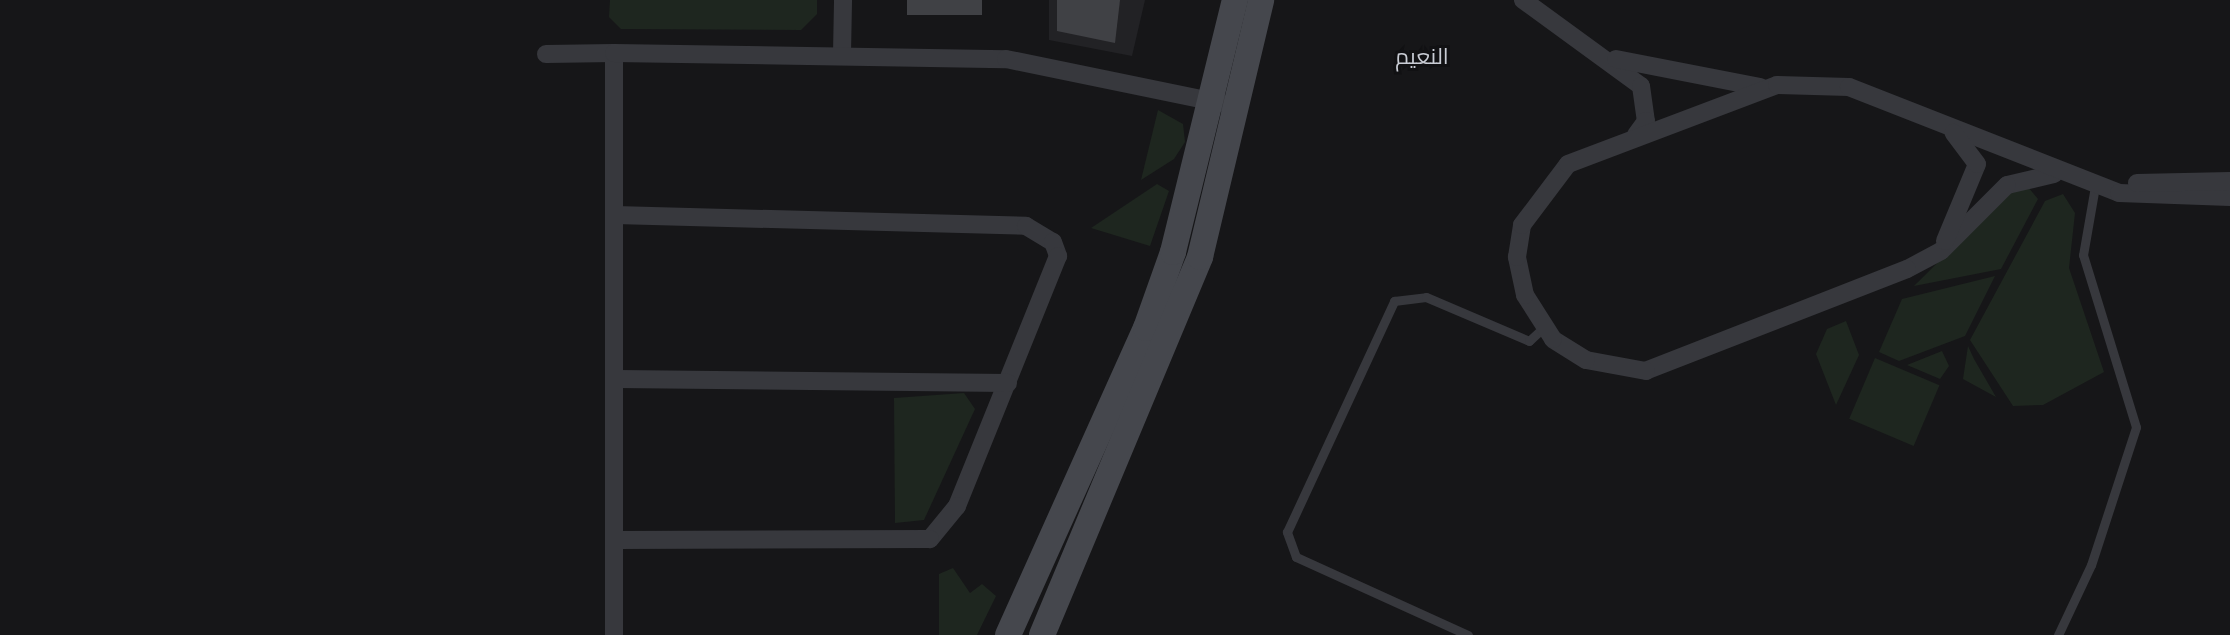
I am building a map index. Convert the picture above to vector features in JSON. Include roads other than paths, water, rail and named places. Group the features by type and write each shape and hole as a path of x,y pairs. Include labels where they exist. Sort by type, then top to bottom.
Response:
{"main road":[{"path":"1042,635 1181,311 1223,103 1235,0"},
{"path":"1008,635 1146,328 1261,0"}],"street":[{"path":"842,54 843,0"},
{"path":"1523,0 1641,86 1646,121 1636,135"},
{"path":"614,53 617,379 614,635"},
{"path":"1598,53 1645,68 1772,87 1849,87 2054,174 2095,186 2230,197"},
{"path":"546,54 842,54 1006,59 1223,103"},
{"path":"1772,87 1636,135 1568,164 1522,225 1517,257 1525,295 1545,326 1586,360 1646,371 1941,251 2007,185 2054,174"},
{"path":"1941,251 1977,164 1950,130"},
{"path":"2095,186 2230,181"},
{"path":"615,215 1040,231 1058,256 1055,275 957,506 930,539 616,540"},
{"path":"617,379 1008,383"}],"lane":[{"path":"2058,635 2091,565 2136,427 2083,255 2095,186"},
{"path":"1468,635 1296,557 1287,532 1394,301 1426,297 1529,341 1545,326"}],"district":[{"name":"النعيم","path":"1422,58"}]}
